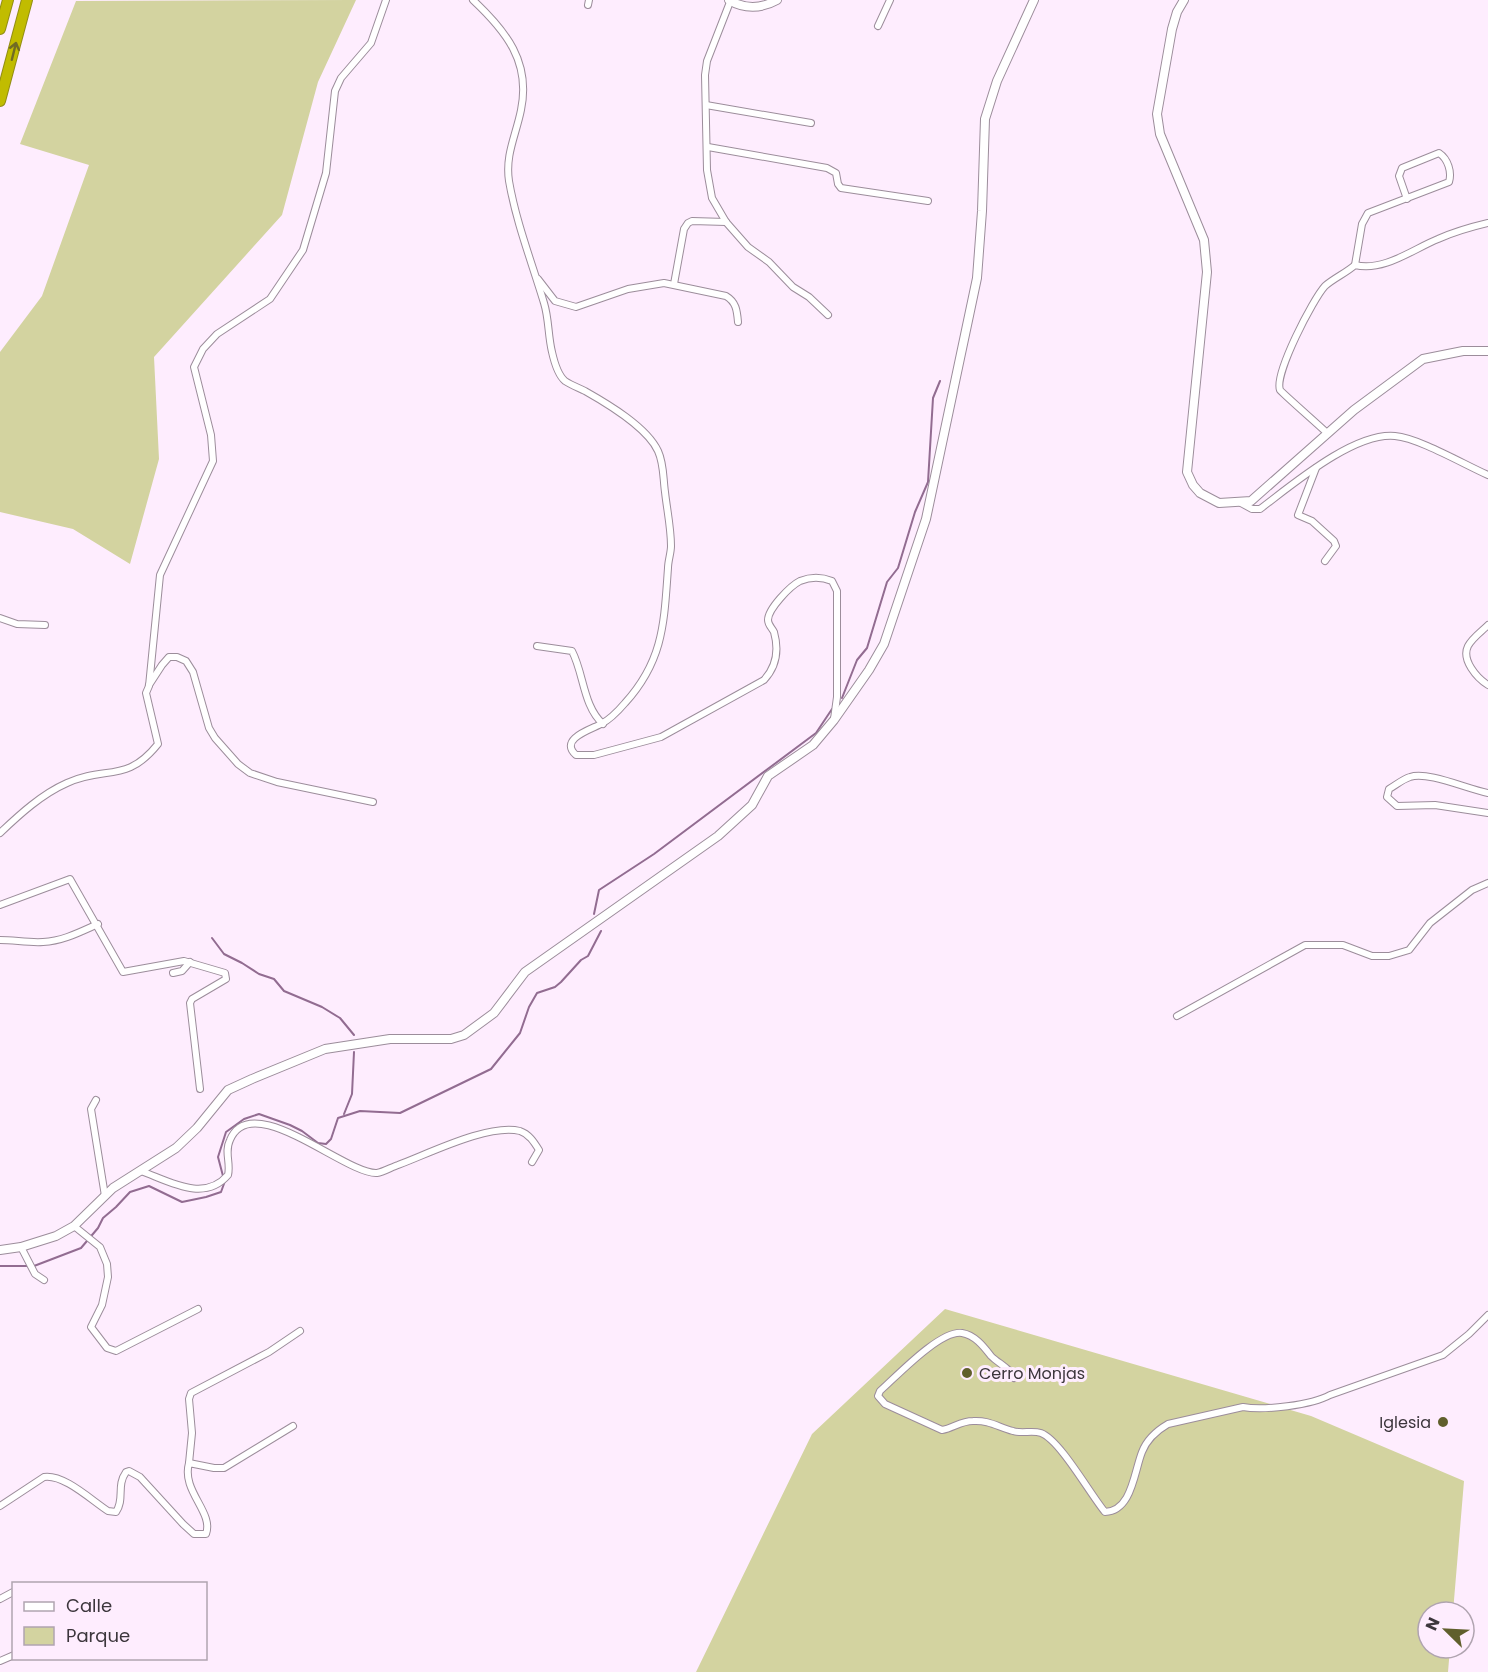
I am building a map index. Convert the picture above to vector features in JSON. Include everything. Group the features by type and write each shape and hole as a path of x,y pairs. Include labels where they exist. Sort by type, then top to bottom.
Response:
{"highway":[{"path":"0,9 6,0"},
{"path":"0,29 6,0"},
{"path":"0,101 27,0"}],"main road":[{"path":"729,1 759,7 777,0"},
{"path":"0,1250 21,1247 57,1236 74,1226 113,1188 176,1148 197,1128 228,1090 252,1078 325,1049 390,1039 451,1039 476,1027 494,1012 525,972 718,836 742,816 752,805 768,776 813,745 834,720 884,644 926,519 977,278 985,119 997,81 1034,0"},
{"path":"1184,0 1177,12 1172,29 1157,114 1160,134 1204,240 1207,272 1187,472 1193,485 1209,498 1219,502 1251,501 1354,410 1423,359 1462,351 1488,351"}],"street":[{"path":"149,686 160,575 213,461 211,435 194,367 203,349 217,334 270,298 303,249 326,172 335,91 341,78 371,43 386,0"},
{"path":"473,0 510,40 523,76 522,101 507,165 514,202 544,305 555,364 564,380 586,392 637,427 653,442 658,452 664,479 671,547 663,632 659,646 641,683 624,704 603,724 581,732 574,739 572,752 576,755 594,755 661,737 764,680 774,667 777,648 768,618 776,603 789,590 799,582 815,578 832,581 837,591 837,697 834,720"},
{"path":"878,26 890,0"},
{"path":"729,1 707,61 705,75 707,170 712,198 726,222 748,247 769,262 793,287 809,297 828,315"},
{"path":"706,105 811,123"},
{"path":"708,147 827,168 836,173 841,188 928,201"},
{"path":"1355,265 1365,217 1373,210 1407,199 1449,182 1451,176 1445,158 1439,153 1402,168 1399,176 1407,199"},
{"path":"674,284 684,230 688,224 692,221 726,222"},
{"path":"1327,433 1280,390 1280,373 1283,364 1318,296 1338,276 1355,265 1365,267 1397,259 1438,239 1488,223"},
{"path":"536,276 555,301 576,307 628,289 651,284 674,284 726,296 732,300 736,308 738,322"},
{"path":"1239,502 1252,509 1260,509 1317,467 1346,450 1378,436 1396,436 1417,442 1488,475"},
{"path":"1317,467 1298,515 1312,521 1334,542 1336,546 1325,561"},
{"path":"0,618 16,624 45,625"},
{"path":"1488,625 1468,645 1466,657 1481,681 1488,685"},
{"path":"537,646 572,651 578,662 594,716 603,724"},
{"path":"0,833 53,790 78,779 125,770 148,756 158,744 146,693 169,657 177,657 186,661 193,672 209,728 238,764 259,778 373,802"},
{"path":"1488,793 1424,775 1409,777 1389,789 1387,797 1397,806 1435,805 1488,813"},
{"path":"0,904 70,879 98,924 122,971 190,962 225,973 227,976 222,982 192,999 190,1003 201,1089"},
{"path":"1177,1016 1305,945 1342,945 1372,956 1389,956 1409,950 1430,923 1472,890 1488,883"},
{"path":"0,940 55,941 73,936 98,924"},
{"path":"173,973 182,971 190,962"},
{"path":"96,1100 91,1109 105,1196"},
{"path":"141,1171 198,1190 217,1185 225,1179 229,1171 226,1156 230,1138 241,1128 254,1124 262,1124 294,1134 356,1167 376,1173 476,1135 497,1131 520,1131 532,1139 539,1150 532,1162"},
{"path":"74,1226 100,1246 107,1264 108,1278 102,1305 92,1327 107,1348 116,1351 198,1309"},
{"path":"21,1247 35,1274 44,1280"},
{"path":"1014,1378 1011,1370 998,1363 977,1341 964,1333 949,1334 914,1360 880,1391 878,1396 885,1404 942,1430 971,1421 988,1421 1014,1432 1038,1432 1047,1436 1070,1460 1105,1512 1113,1511 1121,1507 1130,1491 1142,1451 1156,1431 1184,1419 1243,1407 1253,1409 1318,1402 1330,1395 1443,1355 1488,1315"},
{"path":"0,1506 49,1476 61,1478 108,1511 116,1512 120,1504 121,1479 129,1471 140,1477 194,1534 206,1534 208,1524 188,1481 192,1433 189,1399 191,1393 276,1348 300,1331"},
{"path":"189,1463 224,1468 293,1426"},
{"path":"0,1599 12,1592"}],"green space":[{"path":"356,0 318,82 282,215 154,357 159,459 130,564 73,529 0,512 0,352 42,296 89,165 20,144 76,1"},
{"path":"945,1309 1311,1416 1464,1481 1454,1600 1416,1600 1416,1660 1449,1660 1448,1672 696,1672 812,1434"}],"waterway":[{"path":"842,698 857,660 867,648 887,582 898,568 915,512 928,482 933,398 940,381"},
{"path":"594,914 599,890 654,854 816,733 832,709"},
{"path":"223,1176 218,1157 226,1132 244,1119 259,1114 290,1125 318,1143 326,1144 331,1139 338,1118 360,1111 400,1113 491,1069 520,1033 529,1007 537,993 555,987 581,960 588,956 601,931"},
{"path":"212,938 224,954 259,974 274,979 284,991 322,1007 340,1018 354,1035"},
{"path":"344,1114 352,1094 354,1052"},
{"path":"0,1266 34,1266 81,1248 98,1228 103,1218 130,1192 149,1186 182,1202 221,1192 225,1181"}],"place":[{"name":"Cerro Monjas","path":"967,1373"},
{"name":"Iglesia","path":"1443,1422"}]}
